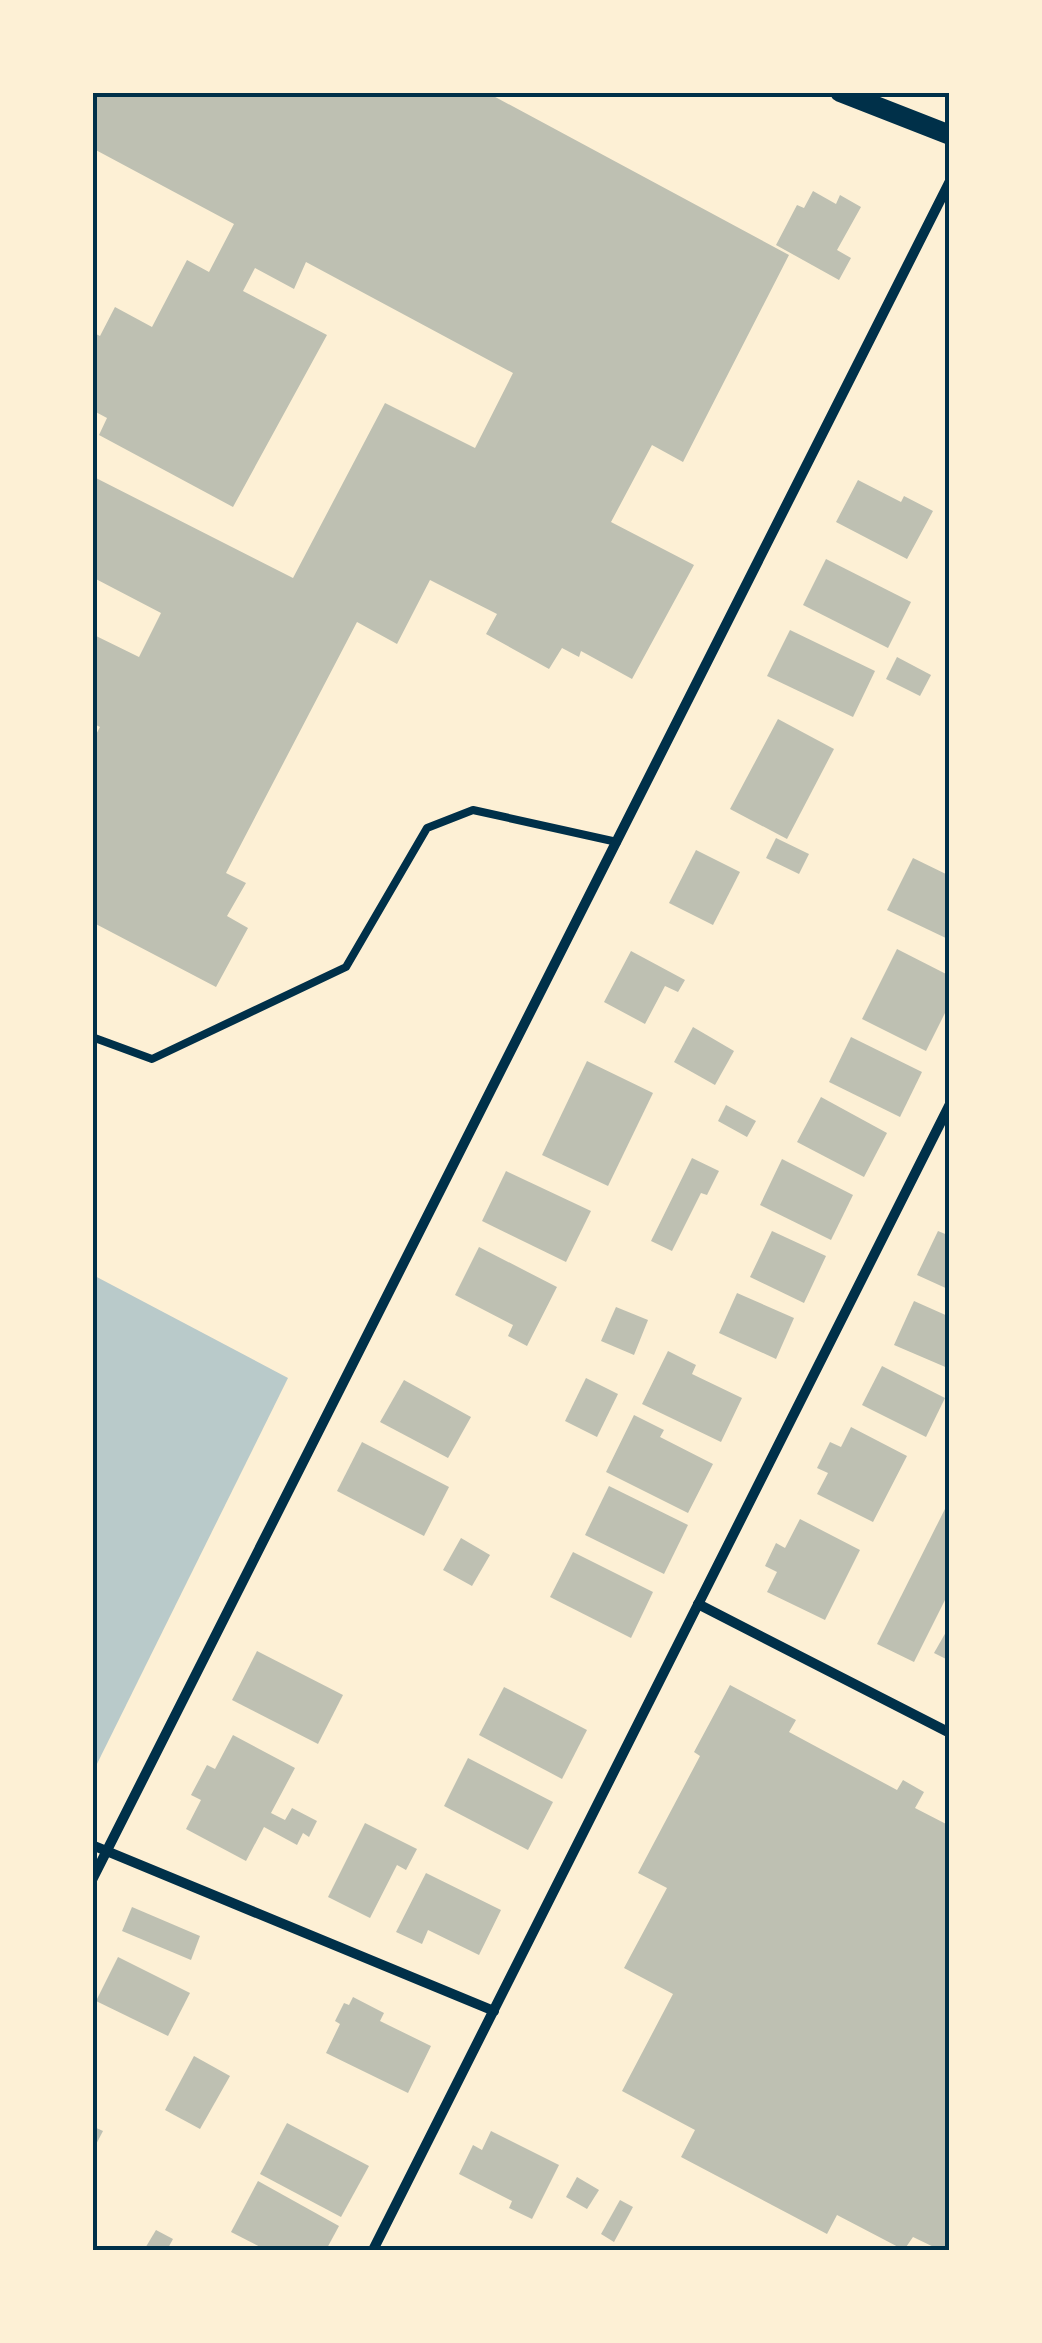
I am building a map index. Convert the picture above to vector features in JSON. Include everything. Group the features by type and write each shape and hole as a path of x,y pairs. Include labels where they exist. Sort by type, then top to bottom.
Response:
{"main road":[{"path":"840,92 950,135"}],"street":[{"path":"92,1880 950,181"},
{"path":"373,2250 950,1104"},
{"path":"698,1604 950,1733"},
{"path":"92,1845 494,2011"}],"lane":[{"path":"92,1037 152,1059 346,967 427,828 473,810 617,842"}],"shaded area":[{"path":"93,1275 288,1378 93,1772"}],"building":[{"path":"92,92 486,92 789,255 683,462 652,445 611,522 694,565 632,679 581,651 579,657 562,648 549,669 486,634 497,614 430,580 397,644 357,622 226,873 246,883 227,916 248,928 216,987 92,922 92,742 100,727 92,723 92,634 139,657 161,613 92,577 92,476 293,578 385,403 475,448 513,373 306,262 294,289 255,268 243,291 327,335 233,507 99,435 107,418 92,410 92,332 100,336 115,307 152,327 187,260 209,272 234,224 92,148"},
{"path":"813,191 836,204 840,195 861,207 837,250 851,258 839,280 776,245 797,205 804,208"},
{"path":"858,480 901,502 904,496 933,511 907,559 836,522"},
{"path":"826,559 911,602 888,648 803,605"},
{"path":"790,630 875,671 853,717 767,676"},
{"path":"897,657 931,675 920,696 886,679"},
{"path":"778,719 834,749 787,839 730,809"},
{"path":"776,838 809,854 799,874 766,858"},
{"path":"696,850 740,872 713,925 669,903"},
{"path":"913,858 950,876 950,940 887,910"},
{"path":"897,949 950,976 950,1003 926,1051 862,1019"},
{"path":"631,951 685,980 678,992 665,986 645,1024 604,1002"},
{"path":"693,1027 734,1051 715,1085 674,1062"},
{"path":"851,1037 922,1072 900,1117 829,1082"},
{"path":"587,1061 653,1093 608,1186 542,1155"},
{"path":"821,1097 887,1133 864,1177 797,1142"},
{"path":"726,1105 756,1121 747,1137 718,1121"},
{"path":"692,1158 719,1171 707,1195 701,1193 672,1251 651,1241"},
{"path":"782,1159 853,1195 831,1240 760,1205"},
{"path":"506,1171 591,1211 566,1262 482,1221"},
{"path":"772,1231 826,1256 804,1303 750,1277"},
{"path":"938,1231 950,1236 950,1290 917,1275"},
{"path":"479,1247 557,1287 527,1346 508,1336 513,1325 455,1295"},
{"path":"737,1293 794,1318 776,1359 719,1333"},
{"path":"914,1301 950,1317 950,1369 894,1345"},
{"path":"616,1307 648,1320 634,1355 601,1341"},
{"path":"668,1351 696,1365 692,1374 742,1398 721,1442 642,1404"},
{"path":"882,1366 945,1398 926,1437 862,1405"},
{"path":"586,1378 618,1394 597,1437 565,1421"},
{"path":"404,1380 471,1417 448,1458 380,1422"},
{"path":"634,1415 664,1430 660,1437 713,1464 688,1513 606,1472"},
{"path":"851,1427 907,1456 873,1522 817,1494 828,1473 817,1468 830,1442 841,1447"},
{"path":"362,1442 449,1487 424,1536 337,1491"},
{"path":"609,1486 688,1525 664,1574 585,1535"},
{"path":"950,1499 950,1590 914,1662 877,1644"},
{"path":"800,1519 860,1550 825,1620 767,1592 777,1572 765,1566 776,1543 785,1548"},
{"path":"461,1538 490,1555 472,1586 443,1570"},
{"path":"573,1552 653,1592 631,1638 550,1597"},
{"path":"950,1625 950,1661 934,1653"},
{"path":"257,1651 343,1695 318,1744 232,1700"},
{"path":"730,1685 796,1720 789,1732 897,1790 903,1780 924,1792 915,1808 950,1826 950,2250 940,2250 913,2237 904,2250 837,2215 827,2234 681,2157 695,2130 622,2091 673,1994 624,1968 667,1888 638,1873 700,1756 694,1752"},
{"path":"504,1687 587,1730 562,1779 479,1735"},
{"path":"233,1735 295,1768 271,1813 285,1820 292,1808 317,1821 309,1837 303,1833 297,1845 264,1827 246,1861 186,1829 201,1800 191,1795 207,1765 215,1769"},
{"path":"468,1758 553,1802 528,1850 444,1806"},
{"path":"365,1823 417,1849 406,1870 397,1865 370,1918 328,1897"},
{"path":"426,1873 501,1910 479,1955 428,1930 422,1944 396,1932"},
{"path":"132,1907 200,1936 191,1960 122,1931"},
{"path":"118,1957 190,1993 168,2036 96,2001"},
{"path":"353,1997 384,2013 380,2021 431,2046 408,2093 326,2053 340,2024 335,2021 344,2003 349,2005"},
{"path":"194,2056 230,2076 200,2129 165,2110"},
{"path":"287,2123 369,2166 341,2217 260,2174"},
{"path":"92,2126 103,2131 92,2152"},
{"path":"491,2131 559,2165 532,2219 509,2208 512,2201 459,2174 473,2145 482,2150"},
{"path":"577,2177 599,2190 587,2209 566,2197"},
{"path":"258,2181 339,2226 326,2250 266,2250 231,2232"},
{"path":"620,2200 633,2207 614,2242 601,2234"},
{"path":"156,2230 173,2239 167,2250 144,2250"}]}
